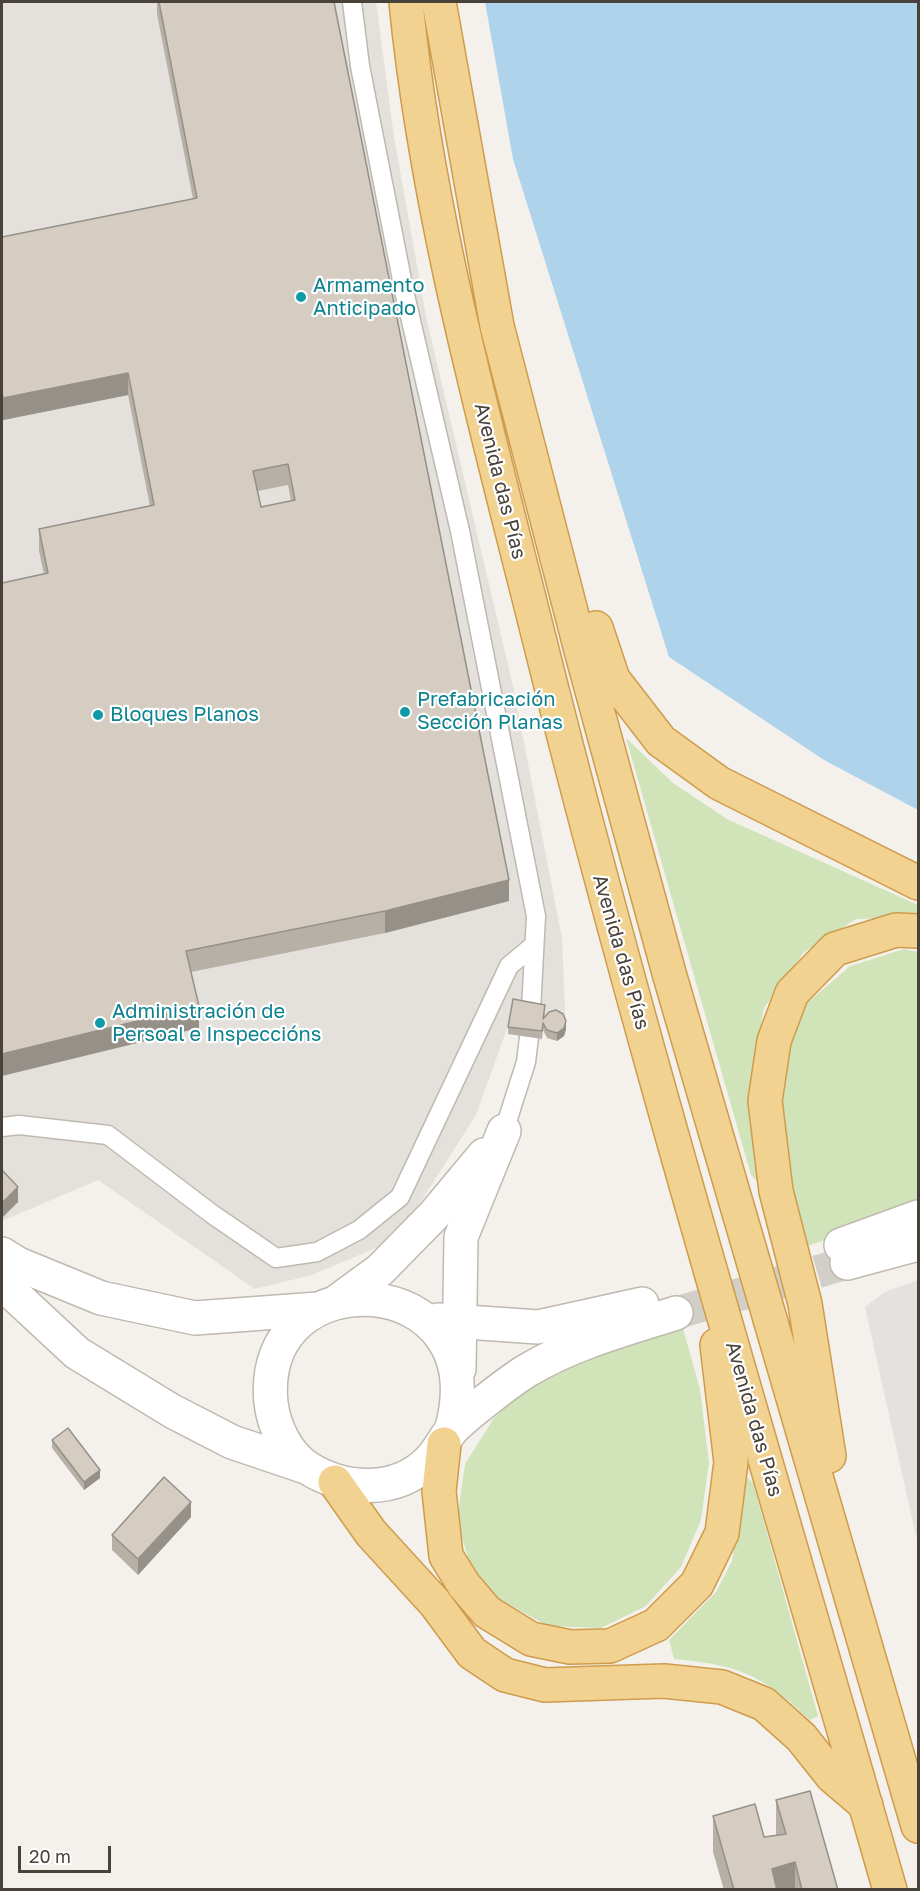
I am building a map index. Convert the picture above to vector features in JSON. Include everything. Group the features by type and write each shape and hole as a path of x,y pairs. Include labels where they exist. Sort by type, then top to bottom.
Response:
{"highway":[{"name":"Avenida das Pías","path":"406,2 410,46 450,280 585,824 890,1890"},
{"name":"Avenida das Pías","path":"439,2 497,326 582,654 669,973 918,1826"},
{"path":"497,326 529,406 579,578 613,679 661,741 719,783 918,883"},
{"path":"849,1585 805,1304 776,1191 765,1101 774,1041 792,993 835,949 896,930 918,932"},
{"path":"447,1437 439,1491 446,1556 464,1585 487,1612 531,1639 570,1647 610,1646 656,1625 697,1584 722,1533 731,1461 719,1370 709,1263"},
{"path":"335,1482 371,1533 435,1604 472,1653 505,1675 545,1685 664,1681 722,1687 764,1704 801,1737 832,1776 866,1805"}],"street":[{"path":"306,1467 285,1444 273,1416 270,1385 277,1355 294,1329 380,1270 434,1215 504,1131"},
{"path":"447,1437 458,1407 461,1237 504,1131"},
{"path":"918,1216 844,1254 918,1244"},
{"path":"2,1254 18,1264 101,1298 195,1318 328,1305 369,1297 399,1304 425,1319 441,1337 453,1359 458,1382"},
{"path":"2,1279 5,1286 77,1353 172,1411 232,1442 306,1467 335,1482 359,1487 392,1482 408,1476 428,1462 447,1437 527,1371 586,1342 673,1305 538,1327 425,1319"}],"lane":[{"path":"352,2 360,66 405,295 460,531 536,916 531,1010"},
{"path":"2,1127 19,1125 108,1135 212,1214 276,1258 317,1252 359,1230 400,1197 509,966 534,945"},
{"path":"504,1131 526,1062 529,1037"}],"shaded area":[{"path":"2,2 376,2 394,137 427,321 513,686 562,938 566,1034 509,1023 476,1115 397,1239 312,1275 255,1289 98,1180 2,1221"},
{"path":"918,1280 918,1545 865,1307 885,1292"}],"green space":[{"path":"626,738 673,783 727,819 918,905 918,918 856,919 804,952 764,1008 752,1078 758,1182 751,1175"},
{"path":"904,949 918,952 918,1199 884,1219 802,1248 779,1101 788,1049 806,1004 850,966"},
{"path":"682,1325 700,1389 709,1463 701,1520 681,1567 646,1606 601,1628 548,1626 499,1599 471,1567 457,1521 465,1464 494,1418 536,1379 604,1346"},
{"path":"746,1476 753,1483 818,1716 810,1720 778,1692 749,1675 716,1665 674,1659 669,1640 716,1592 732,1561"}],"water":[{"path":"485,2 918,2 918,810 824,760 669,657 513,159"}],"building":[{"path":"159,2 334,2 509,880 385,911 186,951 199,1006 2,1054 2,583 48,573 39,529 154,505 128,373 3,398 2,237 197,198","holes":["288,464 295,500 261,507 253,471"]},
{"path":"513,999 545,1005 543,1019 549,1012 556,1010 563,1014 566,1021 564,1028 557,1033 547,1030 543,1023 542,1031 508,1027"},
{"path":"2,1170 18,1187 2,1203"},
{"path":"68,1428 100,1470 84,1482 52,1440"},
{"path":"164,1477 191,1502 138,1559 112,1535"},
{"path":"810,1791 838,1890 802,1890 795,1862 772,1869 777,1890 734,1890 713,1816 755,1804 764,1837 786,1834 776,1800"}],"tunnel":[{"path":"676,1313 847,1263"}],"place":[{"name":"Armamento Anticipado","path":"301,297"},
{"name":"Prefabricación Sección Planas","path":"405,712"},
{"name":"Bloques Planos","path":"98,715"},
{"name":"Administración de Persoal e Inspeccións","path":"100,1023"}]}
